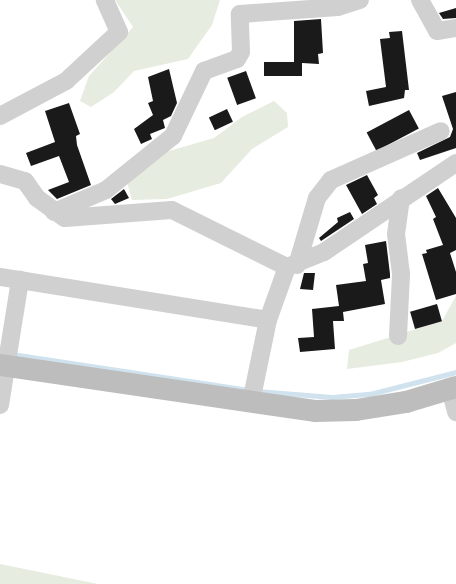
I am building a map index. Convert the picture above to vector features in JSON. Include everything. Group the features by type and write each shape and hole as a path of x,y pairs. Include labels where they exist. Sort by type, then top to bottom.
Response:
{"street":[{"path":"0,116 66,81 119,32 105,0"},
{"path":"54,212 106,190 173,136 204,71 238,59 241,52 240,14 338,7 360,0"},
{"path":"420,0 437,31 456,28"},
{"path":"251,402 268,320 292,266 317,198 331,180 441,131"},
{"path":"292,266 381,216 401,198 456,163"},
{"path":"0,174 25,181 37,198 54,212 65,218 172,210 292,266"},
{"path":"398,336 401,280 396,234 401,198"},
{"path":"0,277 268,320"},
{"path":"0,404 3,365 20,280"},
{"path":"3,365 315,411 356,410 406,402 453,388 456,412"}],"shaded area":[{"path":"115,0 220,0 212,25 188,59 134,71 114,92 91,107 80,101 89,76 133,27"},
{"path":"274,101 287,113 288,127 252,149 221,183 167,199 132,200 127,182 145,158 214,138 242,117"},
{"path":"456,296 456,343 438,353 402,362 347,369 349,350 442,321"},
{"path":"0,564 98,584 0,584"}],"building":[{"path":"456,8 456,18 443,19 439,13"},
{"path":"321,19 323,53 318,54 319,64 302,63 302,76 264,76 264,62 294,62 294,21"},
{"path":"402,31 409,90 405,90 404,98 369,106 366,91 386,87 380,39 390,38 389,32"},
{"path":"169,69 177,103 171,116 163,120 165,128 150,134 152,139 141,144 134,129 153,115 148,103 153,101 148,77"},
{"path":"246,71 256,98 237,105 227,78"},
{"path":"456,92 456,148 420,160 417,153 450,137 453,129 442,96"},
{"path":"69,103 80,134 76,136 77,145 91,185 57,199 48,190 69,182 59,156 31,166 26,153 55,142 45,111"},
{"path":"227,109 233,122 215,130 209,117"},
{"path":"409,110 419,129 376,151 367,133"},
{"path":"367,175 378,195 374,198 377,204 362,214 346,185"},
{"path":"438,188 456,218 456,250 450,253 456,272 456,294 436,300 422,254 427,253 426,250 443,245 433,219 436,217 426,196"},
{"path":"124,189 129,198 115,204 111,199"},
{"path":"350,212 354,219 321,241 319,238 338,222 337,218"},
{"path":"386,241 390,278 381,280 385,304 343,312 344,321 333,321 335,349 300,352 298,338 314,337 312,309 339,306 336,285 366,281 363,264 368,263 365,245"},
{"path":"304,273 315,273 313,290 300,289"},
{"path":"437,304 442,321 415,329 410,312"}],"waterway":[{"path":"12,354 250,390"},
{"path":"257,391 332,397 370,394 456,372"}]}
